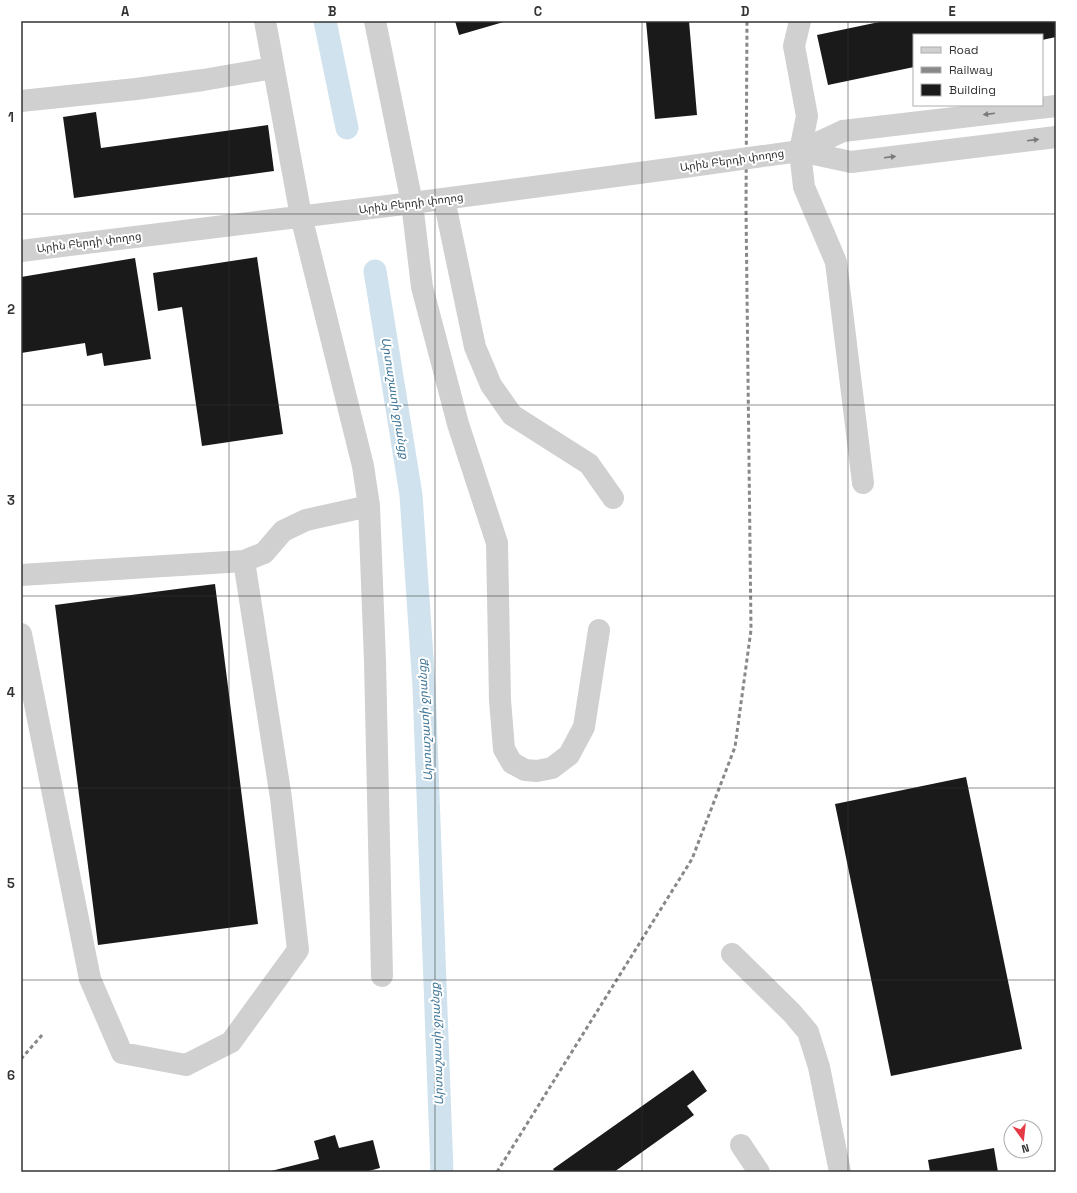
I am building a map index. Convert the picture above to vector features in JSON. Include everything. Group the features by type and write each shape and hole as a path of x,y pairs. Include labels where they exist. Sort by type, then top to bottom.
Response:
{"street":[{"path":"265,21 301,216 363,466 369,506 375,660 382,976"},
{"path":"375,21 412,203 422,287 458,424 497,543 500,700 504,750 512,763 525,770 537,771 552,768 569,755 584,727 599,630"},
{"path":"800,21 794,46 807,116 800,152 804,187 836,262 863,483"},
{"path":"21,101 48,97 94,94 188,82 273,68"},
{"name":"Արին Բերդի փողոց","path":"21,251 444,199 800,152 844,131 1056,106"},
{"name":"Արին Բերդի փողոց","path":"800,152 851,162 1056,137"},
{"path":"444,199 475,348 491,385 512,415 589,464 613,498"},
{"path":"21,575 244,561 264,553 283,531 306,520 369,506"},
{"path":"21,634 90,979 122,1053 186,1065 231,1042 298,950 281,798 244,561"},
{"path":"732,954 792,1013 808,1032 819,1067 840,1172"},
{"path":"741,1145 759,1172"}],"building":[{"path":"455,21 507,21 459,35"},
{"path":"646,21 689,21 697,115 655,119"},
{"path":"884,21 1056,21 1056,37 1043,40 1043,34 913,34 913,67 828,85 817,35"},
{"path":"96,112 101,148 268,125 274,171 74,198 63,117"},
{"path":"257,257 283,434 202,446 182,307 158,311 153,273"},
{"path":"135,258 151,359 104,366 102,353 87,356 85,343 21,353 21,277"},
{"path":"215,584 258,924 98,945 55,605"},
{"path":"966,777 1022,1049 891,1076 835,804"},
{"path":"693,1070 707,1091 687,1106 694,1115 614,1172 555,1172 553,1169"},
{"path":"335,1135 339,1148 373,1140 380,1168 365,1172 267,1172 319,1159 314,1141"},
{"path":"994,1148 998,1172 930,1172 928,1160"}],"waterway":[{"name":"Արտաշատի ջրանցք","path":"325,21 347,128"},
{"name":"Արտաշատի ջրանցք","path":"375,271 411,495 424,687 442,1172"}],"railway":[{"path":"497,1172 692,859 735,747 751,630 746,209 747,21"},
{"path":"21,1059 42,1035"}]}
